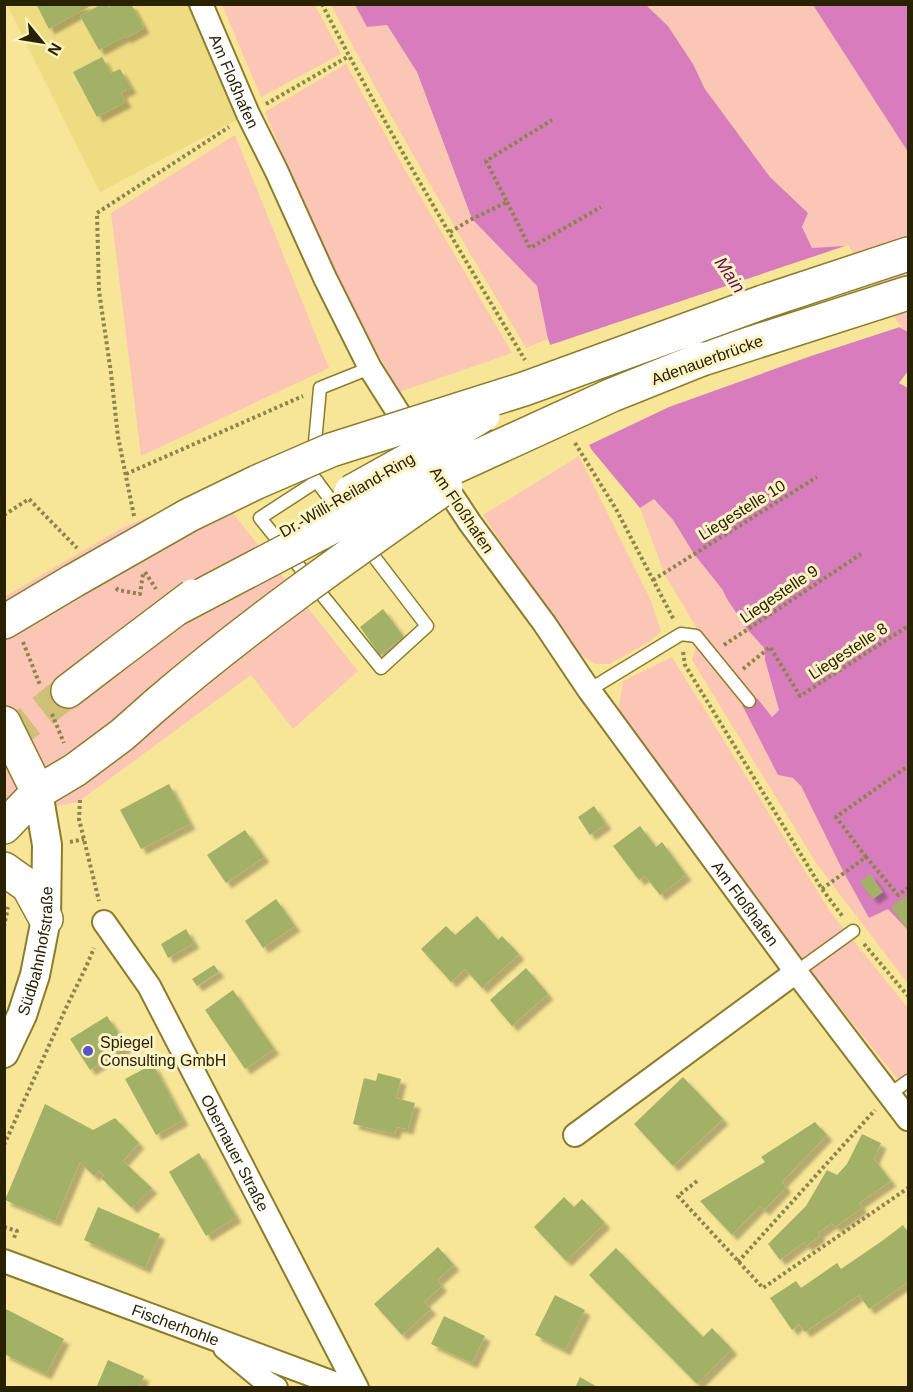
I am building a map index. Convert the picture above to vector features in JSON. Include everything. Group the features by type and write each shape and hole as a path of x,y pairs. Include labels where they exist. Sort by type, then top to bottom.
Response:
{"main road":[{"path":"10,618 189,515 331,450 525,375 763,302 909,254"},
{"name":"Adenauerbrücke","path":"511,442 612,395 702,359 909,293"},
{"name":"Dr.-Willi-Reiland-Ring","path":"68,691 243,556 414,457 525,375"},
{"path":"9,823 38,792 75,770 122,735 203,664 406,515 511,442"},
{"name":"Dr.-Willi-Reiland-Ring","path":"176,609 391,496 511,442"},
{"path":"4,723 38,792"},
{"path":"4,869 28,886 46,919"}],"street":[{"name":"Am Floßhafen","path":"201,4 248,114 325,278 370,368 387,396 470,523 544,623 589,690 796,972 909,1119"},
{"name":"Südbahnhofstraße","path":"4,1053 22,1015 34,975 46,919 47,845 38,792"},
{"name":"Obernauer Straße","path":"104,922 149,986 357,1388"},
{"path":"575,1135 796,972"},
{"name":"Fischerhohle","path":"4,1261 347,1388"},
{"path":"212,1337 276,1388"}],"lane":[{"path":"317,481 260,518 381,668 427,626 354,531 317,481 312,475 320,388 370,368"},
{"path":"589,690 681,634 696,636 749,701"},
{"path":"796,972 853,931"},
{"path":"890,1094 909,1081"}],"path":[{"path":"322,4 348,56 450,232 525,375"},
{"path":"134,516 118,437 99,291 97,213 248,114 348,56"},
{"path":"552,120 486,161 530,248 601,207"},
{"path":"450,232 507,202"},
{"path":"126,474 320,388"},
{"path":"571,435 616,509 681,634 685,665 822,889 853,931 909,996"},
{"name":"Liegestelle 10","path":"653,580 817,477"},
{"path":"4,515 29,499 78,548"},
{"name":"Liegestelle 9","path":"711,655 861,554"},
{"path":"110,581 118,590 140,594 143,569"},
{"name":"Liegestelle 8","path":"730,678 770,647 800,696 909,626"},
{"path":"909,766 836,817 898,895 909,888"},
{"path":"4,1145 87,967 104,922 84,839"},
{"path":"822,889 866,857"},
{"path":"738,1262 890,1094"},
{"path":"697,1181 678,1196 763,1288 909,1188"}],"shaded area":[{"path":"7,5 201,5 248,114 100,192"},
{"path":"222,5 315,5 341,54 261,97"},
{"path":"331,5 355,5 367,27 387,25 417,72 472,219 537,286 548,339 526,348 402,135"},
{"path":"646,5 813,5 908,152 908,332 897,326 812,248 802,227 808,213 770,177 705,89 693,64 668,26"},
{"path":"346,64 512,353 399,392 325,256 265,112"},
{"path":"235,135 329,368 141,456 111,213"},
{"path":"579,456 651,601 661,631 651,641 610,664 596,664 577,654 483,515"},
{"path":"213,488 358,671 293,729 251,675 78,802 5,816 4,597 120,529"},
{"path":"654,499 673,520 747,629 764,648 765,660 779,710 772,717 700,634 664,573 640,508"},
{"path":"696,646 742,705 778,775 793,778 801,786 869,918 888,908 908,930 908,984 816,863 692,660"},
{"path":"672,657 831,913 908,1008 908,1075 900,1082 775,927 618,713 623,681"}],"water":[{"name":"Main","path":"355,5 646,5 668,26 693,64 705,89 770,177 808,213 802,227 812,248 844,246 897,326 908,332 908,371 899,383 908,388 908,930 888,909 869,918 801,786 793,778 778,775 742,705 757,698 772,717 779,710 765,660 764,648 747,629 673,520 654,499 640,508 591,449 548,339 537,286 472,219 417,72 387,25 367,27"},
{"path":"813,5 908,5 908,152"}],"pier":[{"path":"848,245 899,324 903,326 669,407 587,446 547,346"}],"building":[{"path":"36,4 94,4 49,29"},
{"path":"102,4 108,4 109,7 114,4 131,4 144,28 99,50 80,16"},
{"path":"102,57 111,73 120,69 131,88 121,93 126,102 97,117 73,72"},
{"path":"383,609 404,637 380,655 360,627"},
{"path":"169,784 190,824 141,849 120,810"},
{"path":"594,806 606,824 590,835 578,817"},
{"path":"640,826 656,847 662,842 686,875 660,895 645,876 639,880 613,846"},
{"path":"245,830 264,857 226,883 207,855"},
{"path":"870,874 883,892 873,899 860,882"},
{"path":"906,896 908,899 907,929 891,907"},
{"path":"276,899 295,926 263,948 245,921"},
{"path":"477,916 498,940 502,936 519,954 482,988 465,969 451,982 421,949 446,926 455,935"},
{"path":"186,929 194,943 168,958 161,944"},
{"path":"214,965 219,972 197,986 192,979"},
{"path":"526,968 548,994 512,1026 490,1000"},
{"path":"233,990 274,1049 245,1069 205,1010"},
{"path":"107,1016 127,1046 90,1070 70,1039"},
{"path":"153,1064 183,1120 156,1135 125,1079"},
{"path":"378,1073 401,1079 396,1098 415,1103 408,1129 397,1127 394,1134 353,1124 364,1078 376,1081"},
{"path":"683,1077 723,1119 673,1166 634,1124"},
{"path":"45,1104 93,1130 115,1118 139,1143 123,1161 152,1188 132,1208 101,1178 104,1175 99,1171 94,1176 80,1162 55,1221 5,1200"},
{"path":"815,1122 827,1135 782,1182 786,1187 764,1210 760,1206 732,1235 700,1201 765,1162 761,1157"},
{"path":"862,1134 881,1143 874,1159 891,1181 859,1203 862,1208 835,1227 832,1223 806,1246 804,1242 780,1260 768,1244 806,1206 827,1170 837,1175 847,1164"},
{"path":"199,1153 236,1217 206,1236 169,1172"},
{"path":"564,1197 574,1207 582,1199 605,1223 566,1261 534,1227"},
{"path":"98,1207 160,1234 145,1268 84,1240"},
{"path":"903,1225 908,1232 908,1282 869,1309 859,1295 805,1332 799,1324 792,1330 770,1298 796,1281 801,1288 837,1263 841,1269"},
{"path":"438,1247 454,1265 437,1280 442,1286 424,1302 431,1309 402,1335 374,1304"},
{"path":"616,1248 703,1337 712,1328 732,1349 697,1384 589,1275"},
{"path":"555,1295 585,1310 565,1350 535,1335"},
{"path":"6,1309 64,1339 46,1374 4,1354 4,1312"},
{"path":"444,1316 485,1336 472,1363 431,1344"},
{"path":"108,1360 144,1376 139,1388 96,1388"},
{"path":"580,1377 599,1388 575,1388"}],"tunnel":[{"path":"4,741 68,691"}],"place":[{"name":"Spiegel Consulting GmbH","path":"88,1051"}]}
